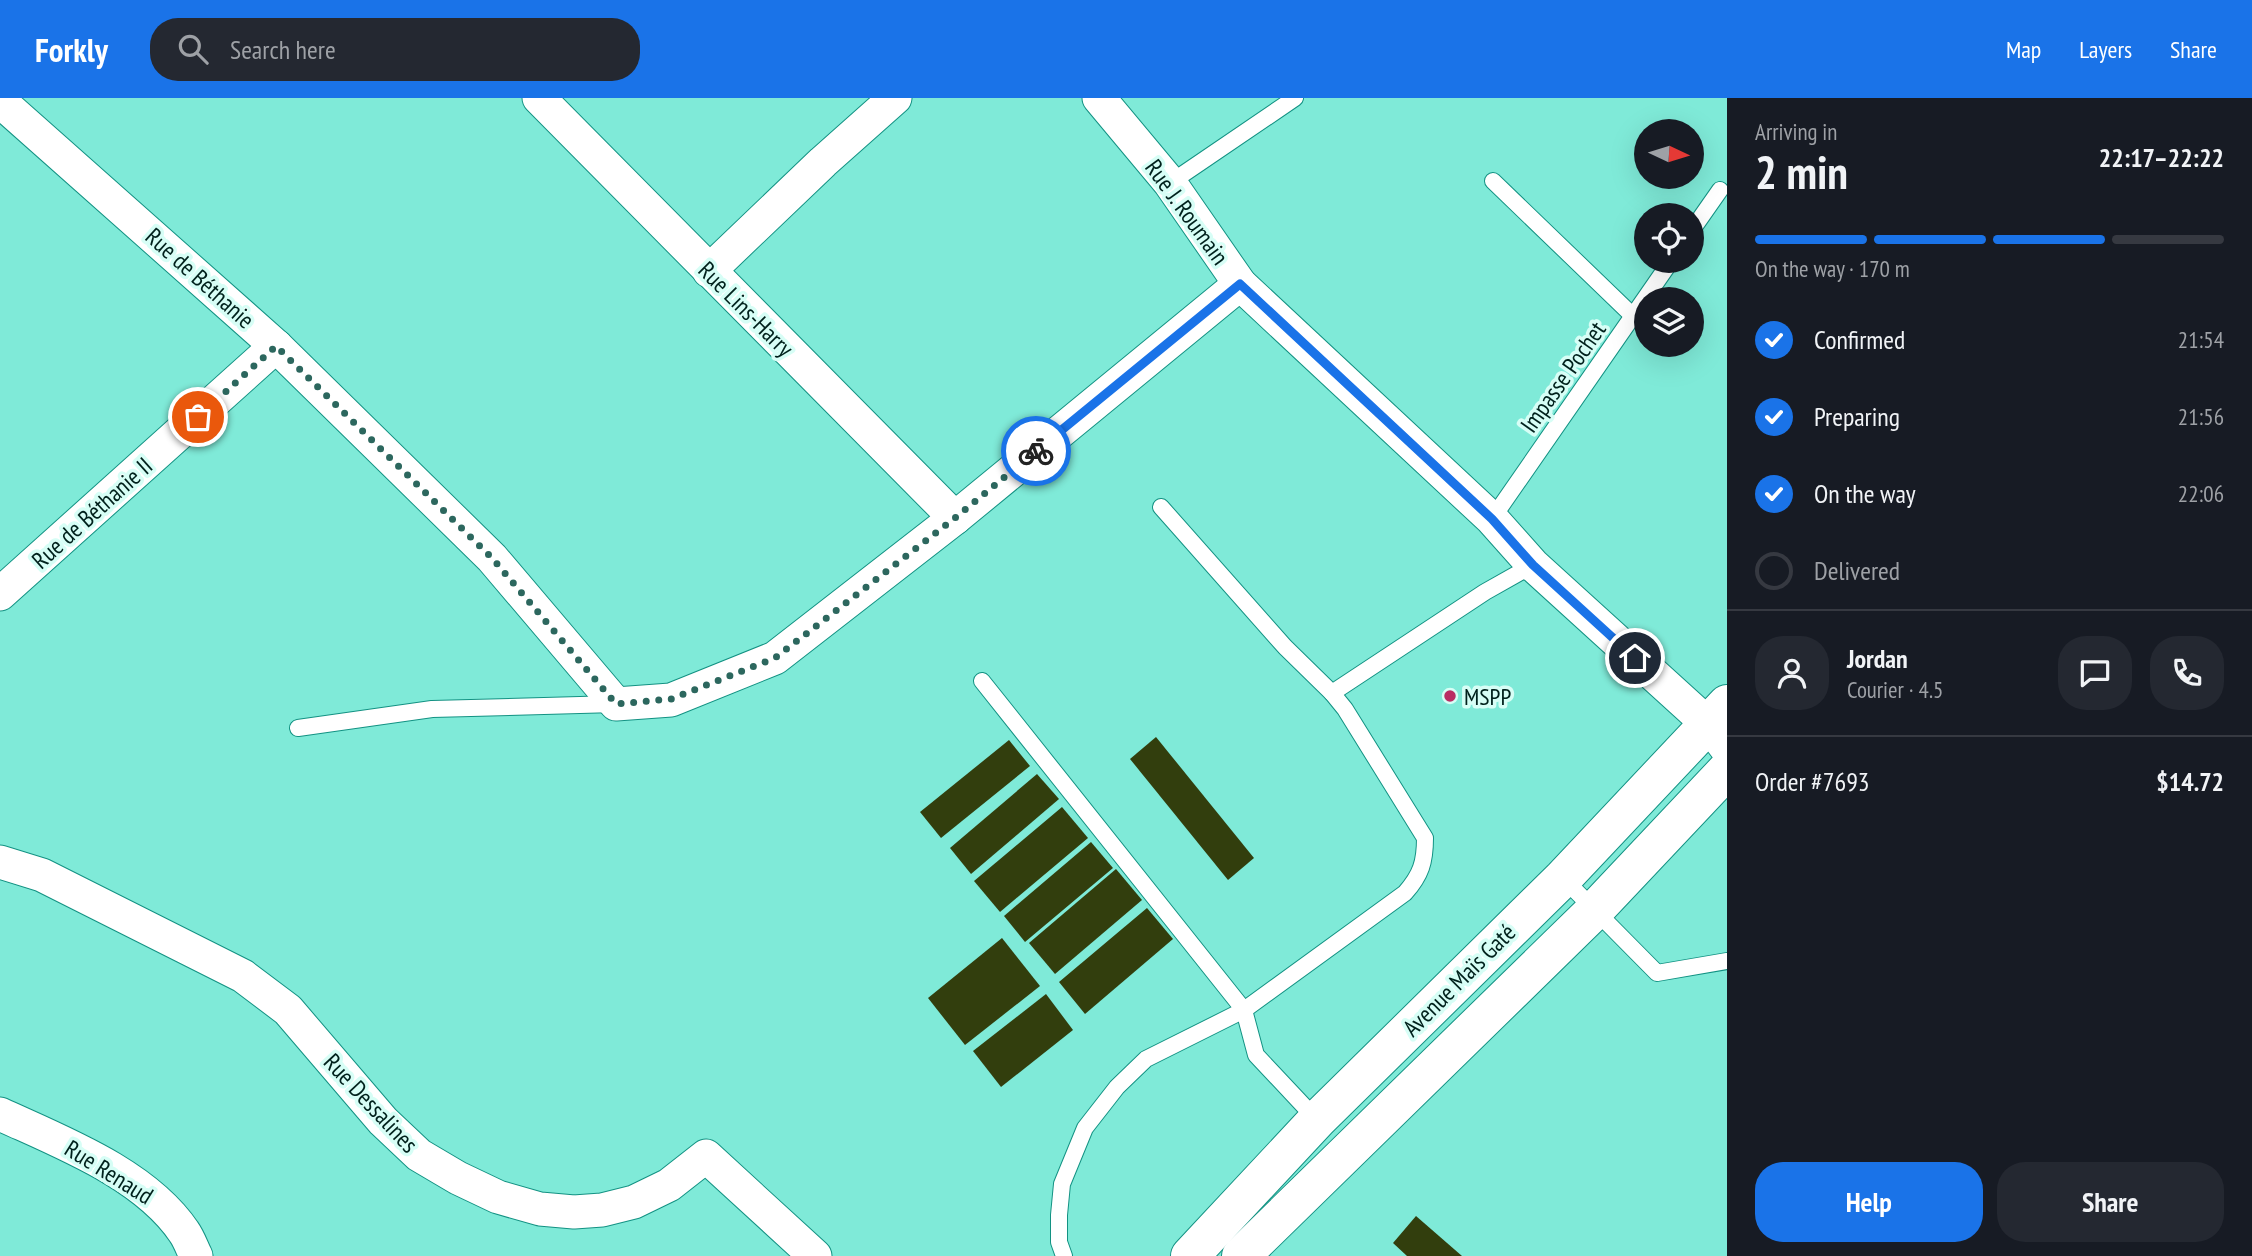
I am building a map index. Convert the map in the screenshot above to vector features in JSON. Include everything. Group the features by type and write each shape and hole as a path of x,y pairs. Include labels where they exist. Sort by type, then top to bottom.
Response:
{"main road":[{"name":"Avenue Maïs Gaté","path":"1240,1242 1317,1120 1721,726"},
{"name":"Avenue Maïs Gaté","path":"1190,1256 1240,1242 1594,911 1727,770"}],"street":[{"name":"Rue Lins-Harry","path":"539,98 955,518"},
{"path":"709,271 823,162 895,98"},
{"name":"Rue J. Roumain","path":"1099,98 1170,183 1240,284 1492,519 1533,565 1721,726"},
{"name":"Rue de Béthanie","path":"0,101 276,346 492,558 616,704"},
{"path":"616,704 671,699 775,658 955,518 1240,284"},
{"name":"Rue de Béthanie II","path":"7,576 276,346"},
{"name":"Rue Dessalines","path":"0,862 42,875 243,976 288,1010 383,1121 418,1155 458,1178 498,1197 540,1209 574,1212 602,1210 634,1202 669,1185 706,1156 815,1256"},
{"name":"Rue Renaud","path":"0,1114 97,1159 136,1186 166,1208 186,1233 196,1256"}],"lane":[{"path":"1170,183 1295,98"},
{"path":"1493,181 1633,316"},
{"path":"1704,213 1720,190"},
{"name":"Impasse Pochet","path":"1492,519 1663,273"},
{"path":"1064,1256 1059,1242 1062,1184 1085,1128 1117,1087 1146,1059 1244,1010 1405,893 1419,877 1425,860 1425,838 1345,709 1285,647 1161,507"},
{"path":"1332,693 1485,592 1533,565"},
{"path":"982,681 1244,1010 1255,1055 1317,1120"},
{"path":"298,728 432,709 616,704"},
{"path":"1563,878 1657,973 1727,961"}],"building":[{"path":"1156,737 1254,858 1228,880 1130,759"},
{"path":"1009,740 1030,766 941,838 920,812"},
{"path":"1037,774 1059,799 971,874 950,848"},
{"path":"1062,807 1088,838 1000,912 974,881"},
{"path":"1091,842 1113,868 1025,942 1004,916"},
{"path":"1116,869 1142,900 1055,974 1029,943"},
{"path":"1147,908 1173,939 1085,1014 1059,982"},
{"path":"1002,938 1040,986 965,1045 928,998"},
{"path":"1046,994 1073,1030 1001,1087 973,1051"},
{"path":"1416,1216 1462,1256 1407,1256 1393,1243"}],"way so far":[{"path":"198,417 276,346 492,558 616,704 671,699 775,658 955,518 1036,451"}],"place":[{"name":"MSPP","path":"1450,696"}],"route":[{"path":"1036,451 1240,284 1492,519 1533,565 1635,658"}]}
